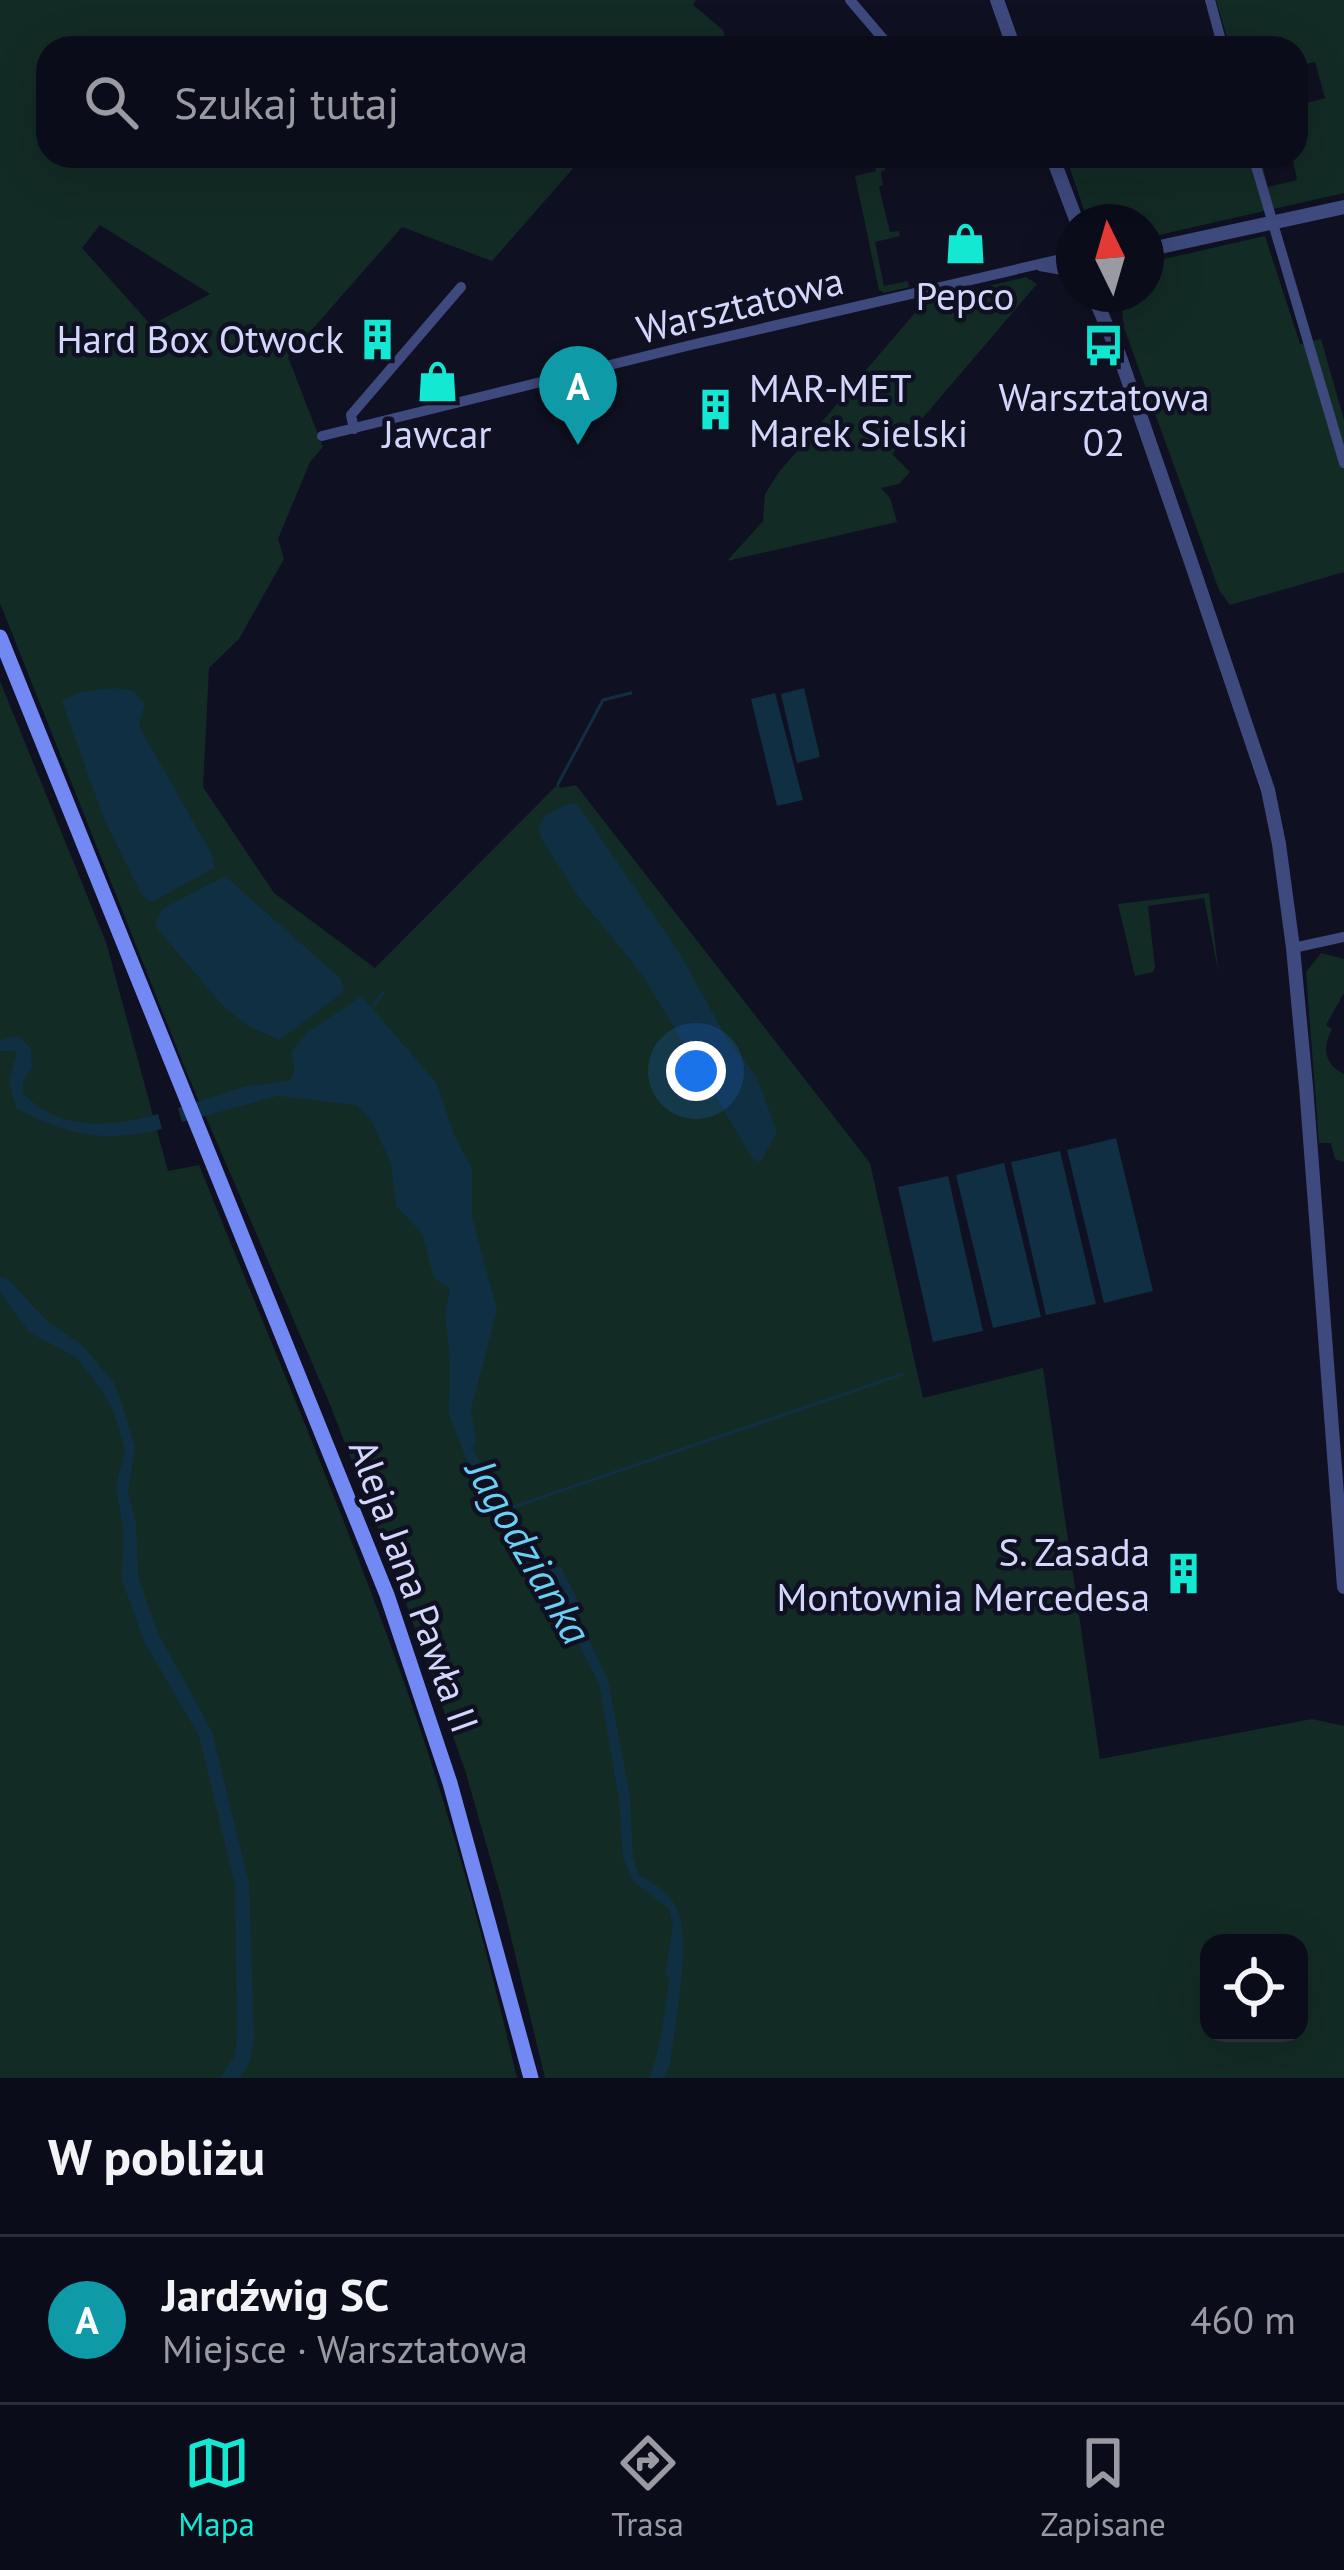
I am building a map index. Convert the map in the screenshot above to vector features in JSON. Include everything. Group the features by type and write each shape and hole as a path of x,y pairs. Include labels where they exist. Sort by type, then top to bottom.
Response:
{"main road":[{"name":"Aleja Jana Pawła II","path":"0,637 387,1595 476,1867 531,2078"}],"street":[{"path":"850,0 881,36"},
{"path":"997,0 1010,36"},
{"path":"1210,0 1219,36"},
{"path":"1056,168 1070,204"},
{"path":"1257,168 1344,463"},
{"path":"1164,247 1344,207"},
{"name":"Warsztatowa","path":"322,436 1056,261"},
{"name":"Warsztatowa","path":"1031,265 1056,269"},
{"path":"354,429 351,415 461,287"},
{"path":"1101,312 1268,790 1294,948 1344,1587"},
{"path":"1110,312 1120,357"},
{"path":"1294,948 1344,937"}],"green space":[{"path":"0,0 696,0 693,5 725,36 36,36 36,168 573,168 492,261 402,227 288,357 323,447 310,462 278,539 284,559 239,639 209,668 203,787 274,893 375,968 558,784 560,788 576,785 870,1163 923,1398 1043,1368 1100,1759 1312,1719 1344,1726 1344,2078 545,2078 465,1770 329,1402 186,1071 0,603","holes":["100,225 210,294 151,325 82,248"]},
{"path":"1216,0 1344,0 1344,193 1164,234 1164,204 1082,204 1070,168 1263,168 1268,187 1297,180 1294,168 1308,168 1308,103 1325,98 1315,62 1308,63 1308,36 1226,36"},
{"path":"885,168 879,187 890,232 899,231 900,236 875,242 884,286 908,281 909,287 884,293 879,290 855,176"},
{"path":"1265,236 1300,344 1321,339 1344,420 1344,572 1230,605 1219,590 1123,325 1122,312 1164,312 1164,259"},
{"path":"1026,277 1037,284 892,454 910,472 899,484 881,488 890,498 897,522 727,561 763,521 765,494 779,472 925,301"},
{"path":"0,681 106,942 168,1171 199,1165 372,1595 447,1813 517,2078 0,2078"},
{"path":"1209,893 1219,975 1204,898 1148,906 1155,967 1153,972 1135,976 1118,904"},
{"path":"1321,953 1344,959 1344,993 1326,1025 1332,1029 1327,1055 1344,1074 1344,1162 1335,1159 1331,1143 1319,1143 1306,972"}],"water":[{"path":"804,688 820,757 797,763 781,694"},
{"path":"134,691 145,704 139,726 213,857 214,868 152,902 141,894 104,819 62,701 80,692"},
{"path":"775,693 803,800 777,806 751,699"},
{"path":"570,803 578,805 678,951 729,1042 757,1077 777,1133 760,1162 753,1159 642,974 578,896 541,838 538,827 547,814"},
{"path":"225,876 341,979 344,991 280,1040 250,1027 224,1007 155,926 162,909"},
{"name":"Jagodzianka","path":"362,996 437,1084 472,1169 472,1217 497,1310 471,1409 473,1448 493,1491 516,1507 514,1517 555,1570 560,1565 579,1603 574,1608 608,1680 630,1797 633,1858 639,1875 675,1905 683,1938 670,2064 664,2078 649,2078 670,1977 665,1976 673,1926 669,1909 633,1881 623,1858 619,1799 599,1684 549,1586 481,1495 449,1415 445,1313 450,1289 434,1278 422,1233 396,1206 391,1163 371,1120 356,1105 278,1096 182,1122 178,1108 243,1087 291,1080 295,1068 291,1052 308,1032"},
{"path":"18,1036 31,1048 32,1069 23,1080 23,1093 37,1106 87,1123 158,1114 162,1129 122,1136 87,1134 16,1108 9,1081 17,1051 0,1051 0,1040"},
{"path":"1116,1138 1153,1291 1104,1303 1067,1150"},
{"path":"1060,1151 1096,1304 1046,1315 1011,1162"},
{"path":"1004,1163 1041,1317 993,1328 956,1175"},
{"path":"948,1176 983,1331 933,1342 898,1187"},
{"path":"0,1277 8,1279 47,1321 82,1345 114,1383 124,1410 135,1448 128,1491 136,1524 138,1577 158,1633 212,1732 249,1883 254,2038 250,2061 240,2078 220,2078 234,2057 237,2040 235,1885 199,1736 144,1641 122,1580 123,1528 116,1486 125,1450 114,1413 76,1357 30,1333 0,1292"}],"waterway":[{"path":"558,784 603,700 631,693"},
{"path":"373,1006 383,993"},
{"name":"Jagodzianka","path":"513,1507 903,1374"}],"place":[{"name":"Pepco","path":"965,244"},
{"name":"Hard Box Otwock","path":"378,339"},
{"name":"Warsztatowa 02","path":"1104,345"},
{"name":"Jawcar","path":"437,382"},
{"name":"MAR-MET Marek Sielski","path":"715,410"},
{"name":"Jardźwig SC","path":"578,445"},
{"name":"S. Zasada Montownia Mercedesa","path":"1184,1574"}]}
